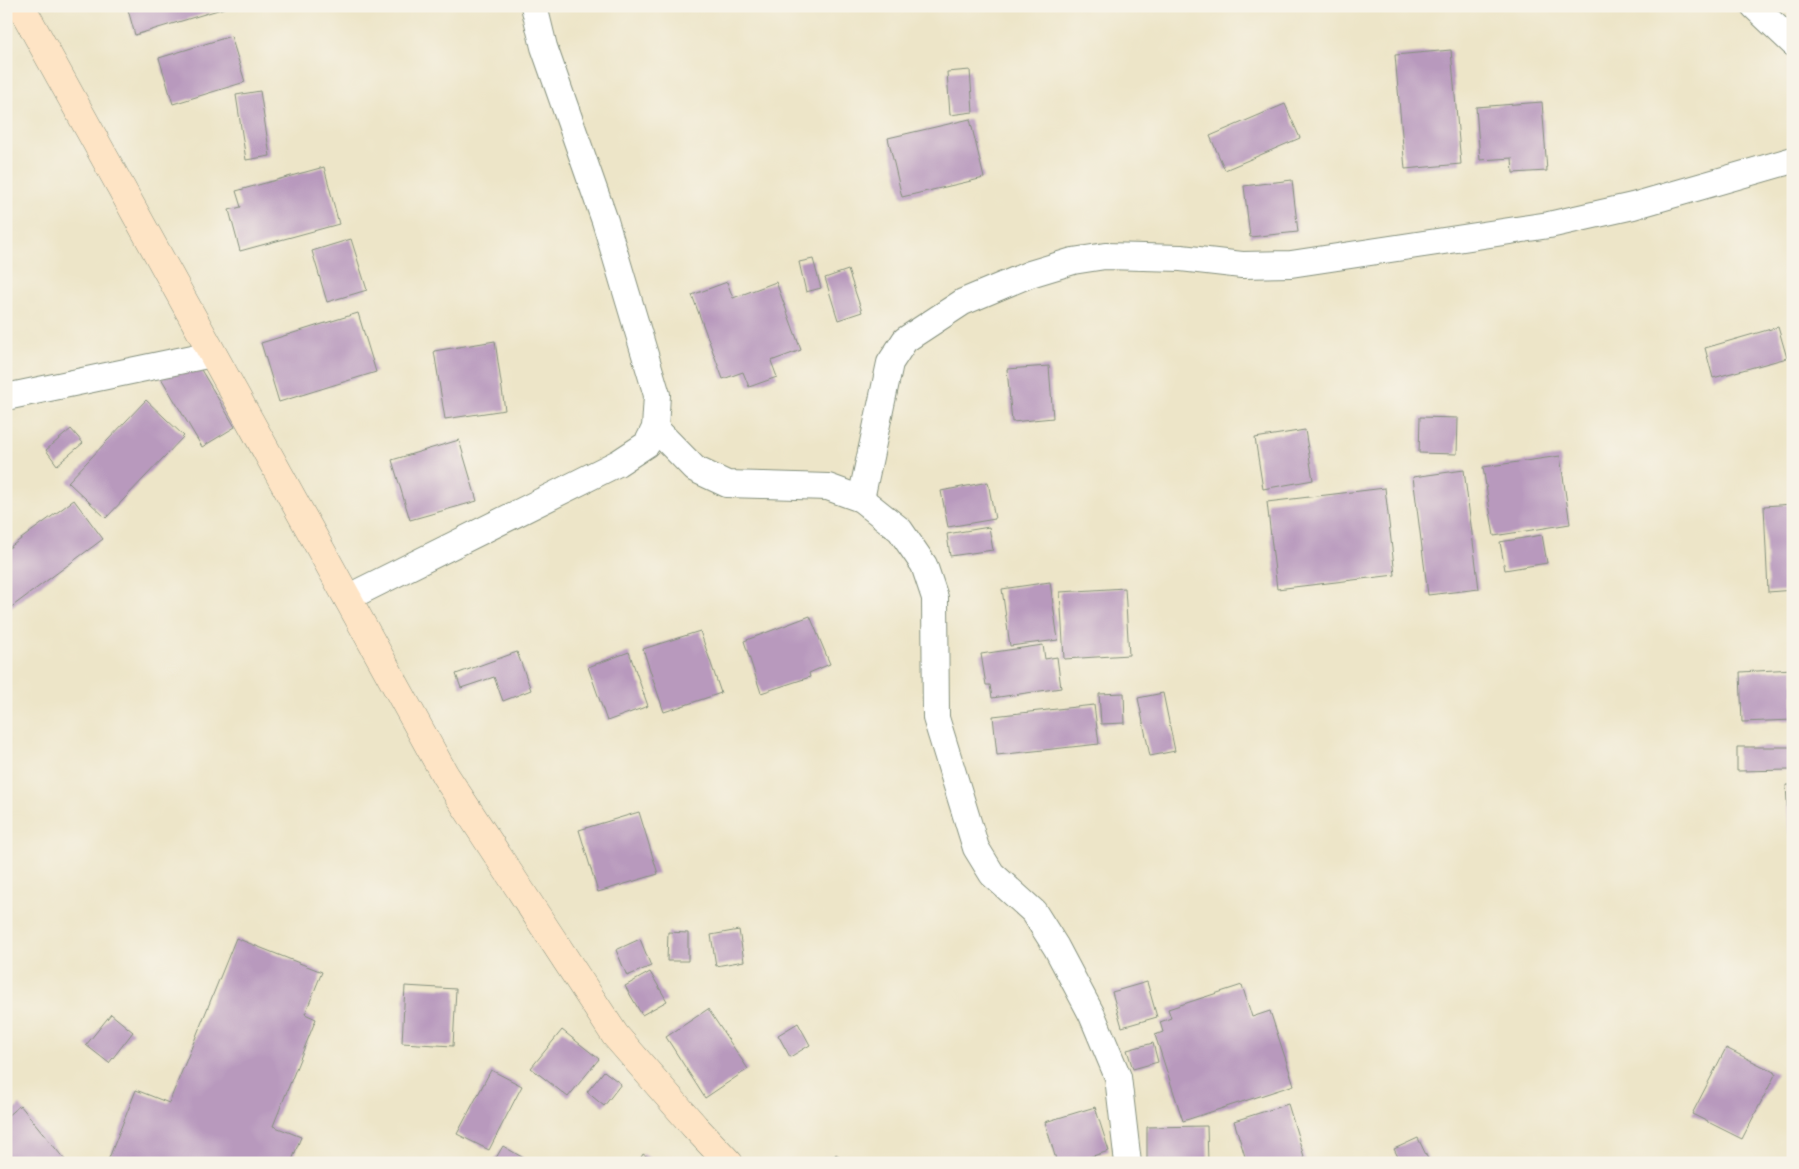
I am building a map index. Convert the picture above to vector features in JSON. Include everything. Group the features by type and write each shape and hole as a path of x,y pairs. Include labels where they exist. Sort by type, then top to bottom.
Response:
{"main road":[{"path":"21,6 446,775 615,1036 695,1128 730,1163"}],"street":[{"path":"348,598 618,463 647,444 655,428 657,395 604,221 544,47 534,6"},
{"path":"1754,6 1793,43"},
{"path":"861,499 890,363 906,340 963,302 1030,274 1105,256 1181,258 1242,265 1300,263 1549,225 1633,206 1793,160"},
{"path":"6,397 212,354"},
{"path":"655,428 695,469 727,484 828,487 861,499 900,530 924,565 935,598 936,718 976,848 992,874 1034,912 1056,947 1092,1015 1118,1077 1128,1163"}],"building":[{"path":"127,6 228,6 228,7 135,35"},
{"path":"231,36 245,82 173,104 159,58"},
{"path":"1451,50 1461,164 1405,169 1395,55"},
{"path":"970,70 973,112 950,115 947,72"},
{"path":"260,91 270,156 246,160 236,95"},
{"path":"1542,102 1547,171 1513,173 1512,158 1480,160 1476,107"},
{"path":"1285,104 1300,138 1225,170 1210,136"},
{"path":"970,119 984,178 902,197 888,138"},
{"path":"324,167 339,224 240,251 229,210 241,207 236,191"},
{"path":"1292,180 1298,232 1250,237 1244,186"},
{"path":"351,239 367,290 327,302 312,251"},
{"path":"813,259 821,288 806,292 799,262"},
{"path":"848,270 862,312 838,320 825,278"},
{"path":"727,282 733,298 776,282 801,350 771,361 777,377 749,387 743,372 723,379 692,295"},
{"path":"358,313 376,372 279,402 261,343"},
{"path":"1778,327 1787,358 1713,378 1705,348"},
{"path":"495,341 505,410 445,419 434,351"},
{"path":"194,358 235,427 202,447 161,378"},
{"path":"1049,366 1053,418 1012,422 1007,369"},
{"path":"146,400 184,436 106,518 68,482"},
{"path":"1420,417 1458,418 1457,454 1419,453"},
{"path":"71,429 83,443 57,465 46,450"},
{"path":"1305,430 1313,480 1263,489 1255,438"},
{"path":"459,440 477,501 410,520 392,460"},
{"path":"1560,456 1570,524 1494,536 1483,467"},
{"path":"1464,470 1479,589 1428,595 1413,477"},
{"path":"988,482 995,519 948,527 941,491"},
{"path":"1385,488 1395,575 1277,589 1267,502"},
{"path":"74,500 103,539 6,611 6,550"},
{"path":"1793,504 1793,590 1768,592 1764,506"},
{"path":"989,527 993,550 950,556 947,534"},
{"path":"1542,535 1547,563 1505,570 1500,542"},
{"path":"1050,582 1058,640 1010,646 1002,589"},
{"path":"1125,588 1129,655 1064,659 1060,592"},
{"path":"810,616 830,664 809,673 810,677 761,693 744,641"},
{"path":"700,631 721,693 664,712 643,649"},
{"path":"1043,645 1045,659 1057,657 1061,688 992,698 990,685 986,685 981,654"},
{"path":"517,652 531,690 503,701 494,677 461,688 456,674"},
{"path":"629,652 648,706 607,721 588,667"},
{"path":"1793,669 1793,720 1742,722 1740,672"},
{"path":"1124,693 1125,723 1101,724 1099,694"},
{"path":"1163,693 1175,751 1150,756 1138,698"},
{"path":"1094,705 1099,744 997,755 993,716"},
{"path":"1737,747 1791,747 1791,770 1737,771"},
{"path":"1786,785 1793,785 1793,834 1789,834"},
{"path":"639,812 658,874 598,892 579,830"},
{"path":"739,930 744,961 716,966 711,935"},
{"path":"668,932 688,933 688,961 667,961"},
{"path":"236,938 322,972 305,1014 316,1019 273,1126 301,1137 291,1163 107,1163 136,1090 169,1103"},
{"path":"640,939 651,966 627,976 616,950"},
{"path":"650,972 667,1001 642,1015 625,986"},
{"path":"1147,982 1157,1017 1122,1027 1112,992"},
{"path":"1242,985 1252,1017 1270,1011 1294,1085 1183,1121 1155,1035 1163,1032 1160,1022 1171,1018 1168,1009"},
{"path":"405,986 456,989 453,1046 402,1043"},
{"path":"708,1009 748,1069 705,1098 666,1037"},
{"path":"111,1014 133,1032 109,1063 86,1045"},
{"path":"798,1023 810,1045 790,1057 778,1035"},
{"path":"562,1030 599,1059 568,1097 531,1068"},
{"path":"1153,1043 1158,1062 1133,1069 1127,1050"},
{"path":"1726,1048 1776,1073 1742,1139 1692,1114"},
{"path":"491,1070 522,1086 489,1150 457,1134"},
{"path":"604,1071 621,1084 604,1106 587,1092"},
{"path":"1288,1104 1306,1163 1247,1163 1234,1121"},
{"path":"20,1105 65,1160 62,1163 6,1163 6,1117"},
{"path":"1095,1107 1109,1151 1070,1163 1057,1163 1045,1122"},
{"path":"1207,1126 1208,1163 1147,1163 1147,1127"},
{"path":"1418,1138 1428,1159 1421,1163 1401,1163 1394,1149"},
{"path":"503,1146 532,1163 493,1163"},
{"path":"643,1154 658,1163 638,1163"},
{"path":"836,1154 847,1163 829,1163"}]}
